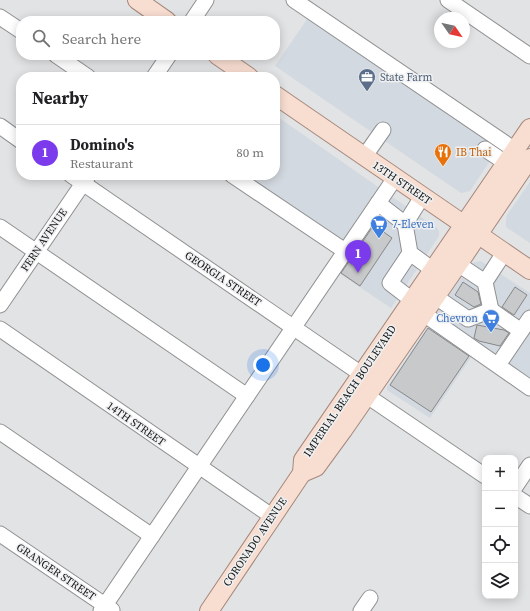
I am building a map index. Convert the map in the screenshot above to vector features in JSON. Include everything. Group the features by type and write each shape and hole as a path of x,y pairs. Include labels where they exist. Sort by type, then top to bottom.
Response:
{"main road":[{"path":"148,3 162,16"},
{"path":"224,60 241,72"},
{"name":"13TH STREET","path":"280,98 530,270"},
{"name":"IMPERIAL BEACH BOULEVARD","path":"302,473 303,460 424,314 478,235 530,128"},
{"name":"IMPERIAL BEACH BOULEVARD","path":"364,385 412,300 463,225 517,157"},
{"name":"CORONADO AVENUE","path":"209,611 302,473"}],"street":[{"path":"195,16 206,0"},
{"path":"294,0 517,157"},
{"path":"448,0 530,56"},
{"path":"0,17 16,28"},
{"path":"63,60 81,72"},
{"path":"157,72 166,60"},
{"path":"0,126 16,137"},
{"path":"364,157 382,130"},
{"path":"485,149 517,157"},
{"path":"106,609 152,536 395,178"},
{"name":"FERN AVENUE","path":"0,305 36,252 80,180"},
{"name":"GEORGIA STREET","path":"84,180 293,327 364,385 482,474"},
{"path":"239,180 345,251"},
{"path":"412,300 390,283 410,253 405,224 422,197"},
{"path":"378,203 405,224"},
{"path":"0,228 247,396"},
{"path":"410,253 433,270"},
{"path":"485,282 504,253"},
{"path":"458,264 485,282 492,310 521,331"},
{"path":"436,297 468,320 492,310"},
{"path":"424,314 530,388"},
{"path":"498,365 530,318"},
{"name":"14TH STREET","path":"0,329 273,517"},
{"path":"0,432 152,536"},
{"path":"518,483 530,465"},
{"path":"518,498 530,506"},
{"name":"GRANGER STREET","path":"0,534 106,609"},
{"path":"361,611 370,598"}],"shaded area":[{"path":"310,15 500,146 470,191 461,193 275,66"},
{"path":"280,118 437,228 439,231 439,236 391,308 334,270 349,250 248,180 280,180"},
{"path":"530,182 530,243 506,227 506,220 507,215"},
{"path":"481,261 530,293 530,381 478,347 430,418 387,390 387,387 471,263"}],"building":[{"path":"374,225 392,238 360,286 341,273"},
{"path":"463,282 478,292 481,304 474,307 455,295"},
{"path":"515,287 527,295 514,315 502,307"},
{"path":"477,325 504,330 509,333 500,346 479,341 474,338"},
{"path":"428,328 469,356 431,412 390,385"}],"place":[{"name":"State Farm","path":"367,92"},
{"name":"IB Thai","path":"443,167"},
{"name":"7-Eleven","path":"379,239"},
{"name":"Domino's","path":"358,273"},
{"name":"Chevron","path":"491,333"}]}
